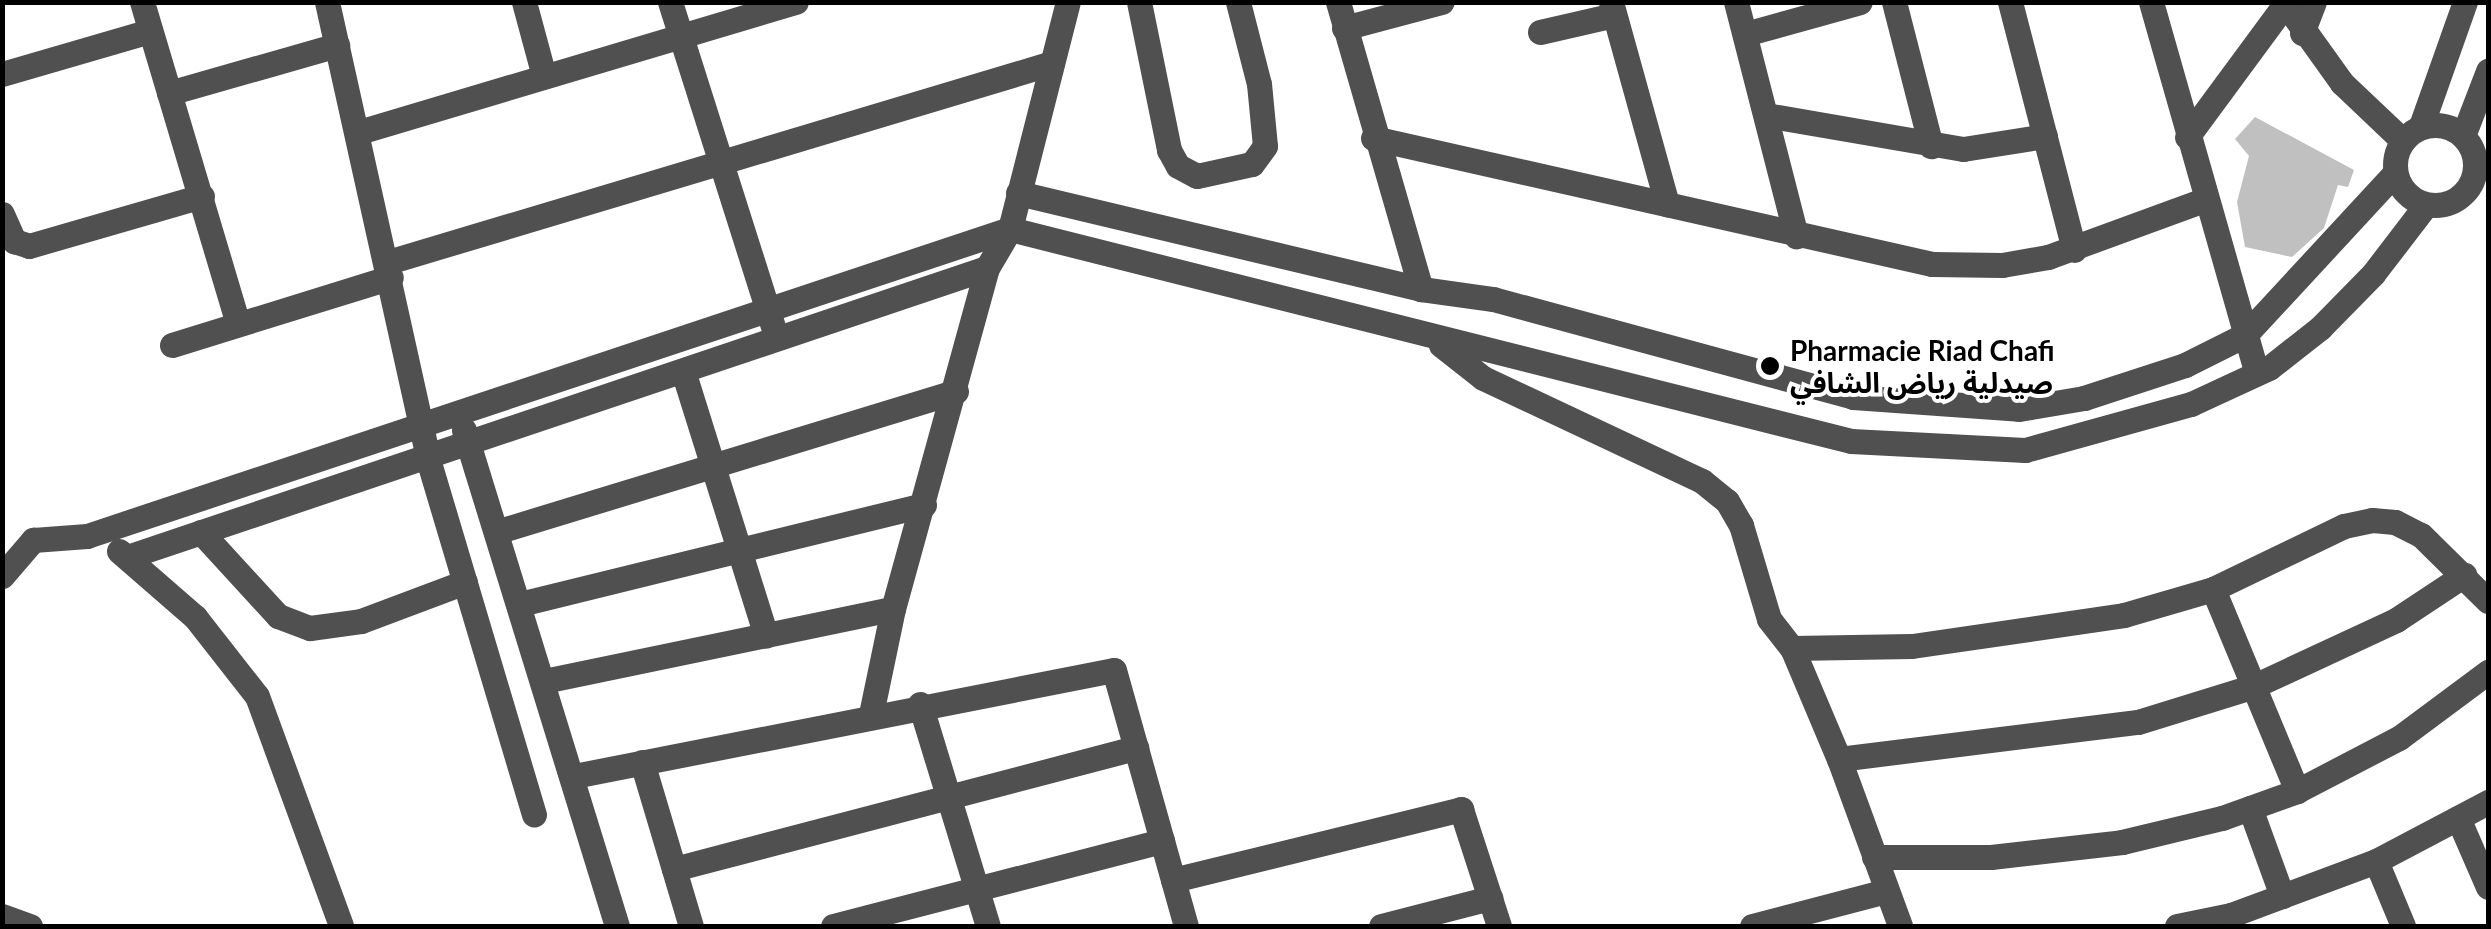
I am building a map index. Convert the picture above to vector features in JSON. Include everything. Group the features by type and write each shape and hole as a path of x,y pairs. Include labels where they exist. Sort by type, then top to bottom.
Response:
{"street":[{"path":"142,2 238,324"},
{"path":"327,2 390,269 420,429 534,815"},
{"path":"524,2 544,76"},
{"path":"670,2 779,341"},
{"path":"359,132 544,76 681,40 796,2"},
{"path":"871,714 893,609 987,268 1010,229 1068,2"},
{"path":"1140,2 1169,150 1178,166 1197,176 1252,164 1265,146 1262,98 1238,2"},
{"path":"1338,2 1372,138 1421,289"},
{"path":"1344,28 1442,2"},
{"path":"1736,2 1796,236"},
{"path":"1745,34 1860,2"},
{"path":"1894,2 1931,146"},
{"path":"2010,2 2074,250"},
{"path":"2151,2 2204,200 2258,373"},
{"path":"2302,33 2314,2"},
{"path":"1018,192 1421,289 1493,299 1854,396 2020,410 2084,398 2184,365 2246,336 2395,173 2465,2"},
{"path":"2187,137 2284,3 2302,33 2411,133"},
{"path":"1540,32 1612,8 1668,204"},
{"path":"2,74 150,31"},
{"path":"169,93 337,44"},
{"path":"172,345 390,269 1052,64"},
{"path":"2464,136 2488,72"},
{"path":"1766,114 1931,146 1986,148 2045,136"},
{"path":"2395,173 2406,194 2426,205 2449,203 2467,190 2476,168 2464,136 2444,125 2411,133"},
{"path":"1372,138 1932,264 2002,265 2074,250 2204,200"},
{"path":"2,214 21,247 202,196"},
{"path":"2,576 33,540 88,536 460,416 1010,229 1437,342 1851,441 1955,451 2024,450 2104,433 2191,404 2258,373 2320,328 2426,205"},
{"path":"130,556 684,374 987,268"},
{"path":"1437,342 1483,378 1720,495 1741,526 1769,619 1792,648 1839,759 1900,926"},
{"path":"684,374 766,634"},
{"path":"496,532 956,390"},
{"path":"460,416 574,776 617,926"},
{"path":"520,604 924,505"},
{"path":"1792,648 1862,650 1975,638 2124,615 2213,590 2344,526 2372,520 2395,522 2421,535 2488,600"},
{"path":"202,532 278,616 310,628 362,620 465,582"},
{"path":"88,536 130,556 195,617 257,696 341,926"},
{"path":"1839,759 2138,722 2254,686 2396,620 2464,575"},
{"path":"2213,590 2296,791"},
{"path":"544,680 893,609"},
{"path":"574,776 920,704 1114,670 1186,926"},
{"path":"1874,857 1991,858 2122,842 2250,808 2296,791 2399,738 2488,672"},
{"path":"920,704 988,926"},
{"path":"674,870 1136,748"},
{"path":"642,762 691,926"},
{"path":"2177,926 2282,896 2376,861 2488,802"},
{"path":"2250,808 2282,896"},
{"path":"1173,880 1461,809 1499,926"},
{"path":"2458,818 2488,887"},
{"path":"834,926 1162,841"},
{"path":"2376,861 2402,926"},
{"path":"1752,926 1886,891"},
{"path":"1381,926 1490,898"},
{"path":"2,916 30,926"}],"building":[{"path":"2255,117 2354,170 2348,187 2338,185 2324,228 2292,257 2245,247 2237,202 2249,156 2235,139"}],"place":[{"name":"Pharmacie Riad Chafi صيدلية رياض الشافي","path":"1770,366"}]}
